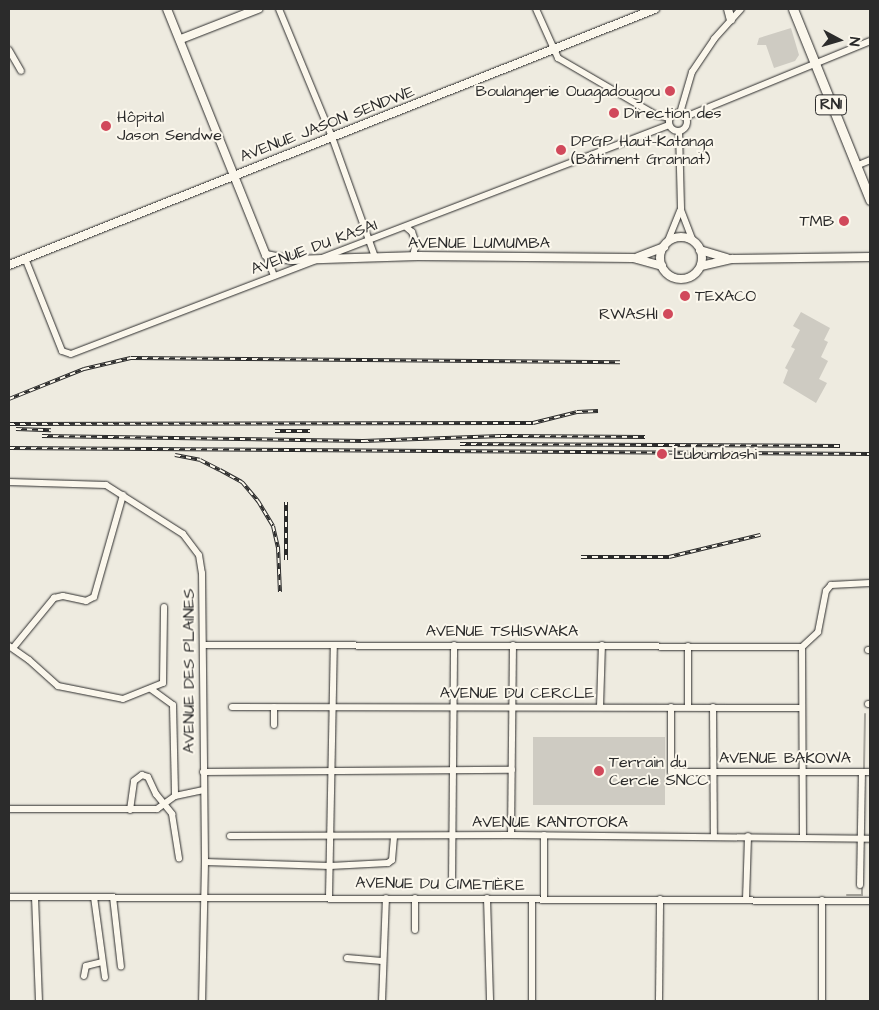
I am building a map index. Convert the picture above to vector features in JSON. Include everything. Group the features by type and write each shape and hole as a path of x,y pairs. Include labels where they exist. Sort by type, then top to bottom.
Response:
{"highway":[{"name":"RN1","path":"793,9 870,200"}],"main road":[{"path":"168,9 266,254"},
{"path":"181,39 258,9"},
{"name":"AVENUE JASON SENDWE","path":"9,265 552,48 656,9"},
{"path":"728,9 731,20"},
{"path":"633,258 677,238 693,241 700,250 701,266"},
{"path":"662,266 665,245"},
{"path":"700,250 732,259"},
{"name":"AVENUE LUMUMBA","path":"266,254 292,260 413,256 633,258"},
{"path":"633,258 662,266 668,275 679,279 691,276 701,266 732,259 870,257"}],"street":[{"path":"279,9 332,137 372,241 375,257"},
{"path":"536,9 552,48 568,66 669,122 679,131 681,210 693,241"},
{"path":"679,131 685,127 682,115 692,72 741,9"},
{"name":"AVENUE DU KASAI","path":"25,258 62,351 68,355 274,276 324,260 870,41"},
{"path":"9,50 21,71"},
{"path":"856,166 870,160"},
{"path":"665,245 681,210"},
{"path":"406,227 412,232 416,242 413,256"},
{"path":"266,254 274,276"},
{"name":"AVENUE DES PLAINES","path":"9,482 95,483 123,495 183,534 196,550 202,573 203,645 205,862 202,1001"},
{"path":"123,495 94,597 86,601 63,596 54,598 11,647 63,688 119,700 160,686 164,676 164,607"},
{"path":"803,837 802,647 818,632 826,590 831,585 870,583"},
{"name":"AVENUE TSHISWAKA","path":"203,645 802,647"},
{"path":"452,883 454,645"},
{"path":"511,835 512,645"},
{"path":"600,707 602,645"},
{"path":"329,897 334,646"},
{"path":"688,646 688,707"},
{"path":"151,690 173,705 175,796"},
{"name":"AVENUE DU CERCLE","path":"232,708 333,706 801,708"},
{"path":"274,707 274,725"},
{"name":"AVENUE BAKOWA","path":"671,707 671,772 870,772"},
{"path":"713,707 714,836"},
{"path":"203,772 332,769 512,770"},
{"path":"860,885 862,772"},
{"path":"130,810 134,781 142,775 153,782 156,794 175,822 179,858"},
{"path":"9,809 157,809 175,796 203,790"},
{"path":"544,835 544,899"},
{"name":"AVENUE KANTOTOKA","path":"230,836 544,835 748,836 870,839"},
{"path":"205,862 330,866 391,862 394,836"},
{"path":"746,900 748,836"},
{"name":"AVENUE DU CIMETIÈRE","path":"9,897 870,901"},
{"path":"35,897 39,1001"},
{"path":"94,897 105,977"},
{"path":"113,897 121,967"},
{"path":"382,1001 382,961 386,898"},
{"path":"415,898 415,930"},
{"path":"488,898 490,1001"},
{"path":"532,899 532,1001"},
{"path":"659,1001 660,899"},
{"path":"822,900 822,1001"},
{"path":"347,958 382,961"},
{"path":"84,976 86,966 102,962"}],"shaded area":[{"path":"791,28 799,55 795,61 774,68 766,45 757,45 759,38"},
{"path":"801,312 830,328 824,340 828,342 821,357 828,361 819,379 827,383 816,403 783,383 788,370 785,368 795,349 791,347 800,330 793,326"},
{"name":"Terrain du Cercle SNCC","path":"533,737 665,737 665,805 533,805"}],"waterway":[{"path":"864,768 865,714"},
{"path":"847,895 862,895 862,884"}],"railway":[{"path":"9,399 84,369 131,358 620,362"},
{"path":"9,424 533,423 577,412 598,411"},
{"path":"16,429 51,430"},
{"path":"275,431 310,431"},
{"path":"42,436 363,441 501,436 645,437"},
{"path":"460,444 840,446"},
{"path":"9,448 870,454"},
{"path":"175,455 200,460 242,482 258,501 273,526 278,547 280,592"},
{"path":"286,502 286,560"},
{"path":"581,557 669,557 760,535"}],"place":[{"name":"Boulangerie Ouagadougou","path":"670,91"},
{"name":"Direction des","path":"614,113"},
{"name":"Hôpital Jason Sendwe","path":"106,126"},
{"name":"DPGP Haut-Katanga (Bâtiment Grannat)","path":"561,150"},
{"name":"TMB","path":"844,221"},
{"name":"TEXACO","path":"685,296"},
{"name":"RWASHI","path":"668,314"},
{"name":"Lubumbashi","path":"662,454"},
{"name":"Terrain du Cercle SNCC","path":"599,771"}]}
